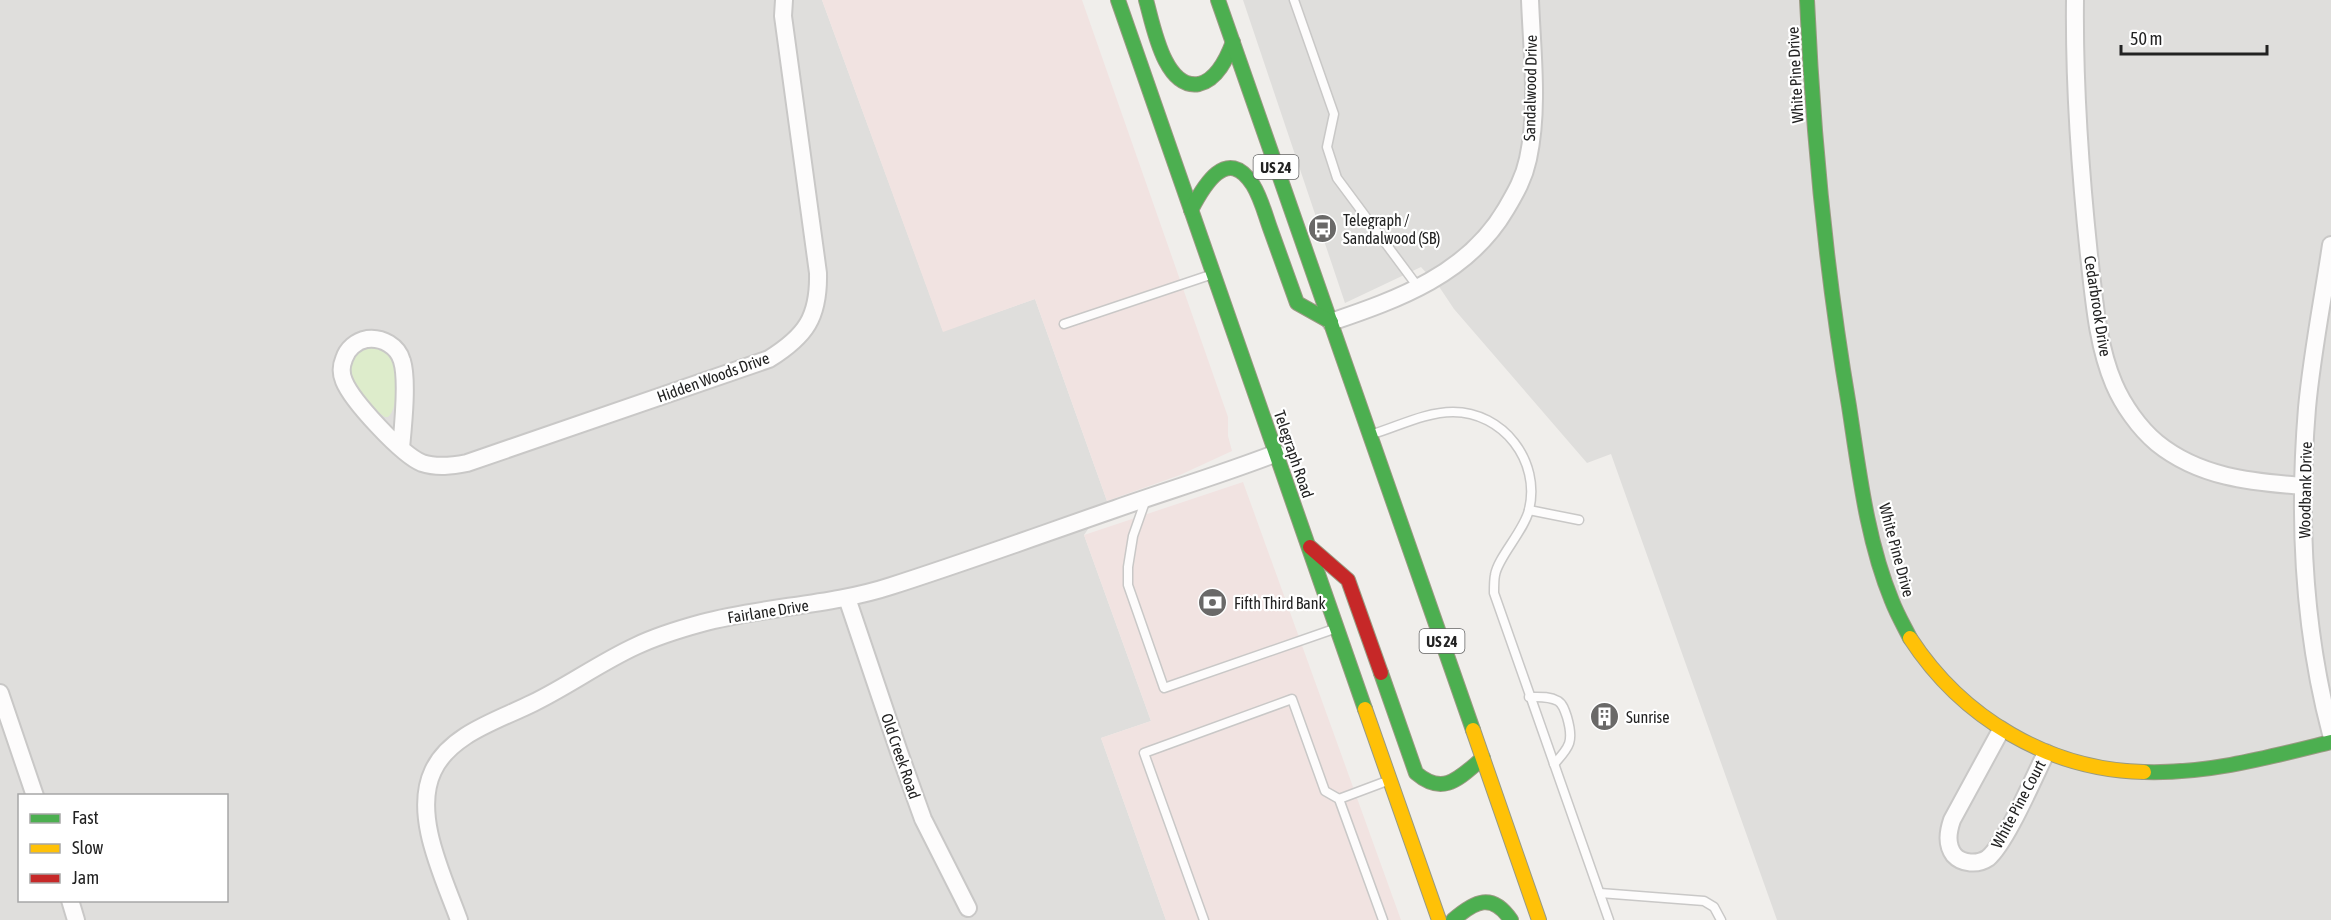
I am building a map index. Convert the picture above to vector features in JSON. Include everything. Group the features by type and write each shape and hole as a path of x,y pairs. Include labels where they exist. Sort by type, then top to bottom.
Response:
{"main road":[{"name":"Telegraph Road","path":"1118,0 1439,920"},
{"path":"1146,0 1168,63 1174,75 1183,82 1192,85 1203,83 1212,77 1226,61 1233,42"},
{"name":"US 24","path":"1218,0 1539,920"},
{"name":"White Pine Drive","path":"1807,0 1812,104 1836,322 1858,456 1877,549 1893,602 1918,651 1938,675 1976,712 2001,730 2046,753 2115,770 2165,773 2220,767 2331,742"},
{"path":"1191,210 1211,176 1228,169 1243,172 1251,180 1256,190 1297,303 1331,322"},
{"path":"1309,546 1348,580 1416,773 1428,783 1437,786 1448,784 1483,758"},
{"path":"1453,920 1473,904 1488,901 1501,906 1511,920"}],"street":[{"name":"Hidden Woods Drive","path":"401,448 404,420 402,361 395,348 383,340 362,340 355,344 343,359 341,367 344,381 374,421 401,448 422,462 450,466 467,463 769,359 788,347 803,333 813,316 819,294 818,273 783,16 784,0"},
{"name":"Sandalwood Drive","path":"1331,322 1419,288 1454,267 1489,233 1522,183 1532,130 1530,0"},
{"name":"Cedarbrook Drive","path":"2075,0 2077,130 2086,230 2099,333 2114,385 2127,408 2155,442 2196,467 2238,479 2302,486"},
{"name":"Woodbank Drive","path":"2331,245 2307,405 2302,486 2308,607 2318,678 2331,734"},
{"name":"Fairlane Drive","path":"459,920 429,832 426,808 428,786 433,770 446,750 464,737 539,700 636,646 703,623 744,613 848,598 888,587 1277,453"},
{"name":"Old Creek Road","path":"848,598 898,752 923,819 968,908"},
{"path":"0,693 35,794"},
{"name":"White Pine Court","path":"2001,730 1952,820 1948,832 1949,843 1952,852 1958,858 1966,862 1982,861 1994,851 2046,753"},
{"path":"70,902 76,920"}],"lane":[{"path":"1294,0 1334,114 1327,147 1337,178 1419,288"},
{"path":"1064,324 1214,274"},
{"path":"1370,435 1431,415 1454,412 1476,416 1500,427 1518,445 1529,470 1532,489 1529,510 1525,523 1495,572 1494,593 1609,920"},
{"path":"1146,499 1133,536 1128,567 1128,585 1164,688 1337,628"},
{"path":"1529,510 1579,520"},
{"path":"1529,697 1556,700 1561,703 1565,711 1571,731 1568,748 1554,764"},
{"path":"1204,920 1144,753 1292,699 1325,791 1340,798 1390,780"},
{"path":"1340,798 1383,920"},
{"path":"1600,894 1704,901 1714,907 1721,920"}],"shaded area":[{"path":"0,0 822,0 943,331 1035,299 1107,501 1084,535 1151,721 1101,738 1166,920 0,920"},
{"path":"822,0 1082,0 1228,417 1228,436 1232,451 1180,475 1107,501 1035,299 943,332"},
{"path":"1243,0 2331,0 2331,920 1777,920 1611,454 1587,463 1454,309 1440,288 1421,267 1345,303"},
{"path":"1243,482 1401,920 1166,920 1101,738 1151,721 1084,535"}],"green space":[{"path":"374,347 389,354 394,368 396,396 392,412 388,417 380,414 356,386 351,375 351,363 354,358 362,351"}],"traffic: fast":[{"path":"1118,0 1365,709"},
{"path":"1146,0 1162,53 1177,77 1187,83 1199,84 1211,78 1224,61 1233,42"},
{"path":"1218,0 1473,730"},
{"path":"1807,0 1813,102 1827,255 1860,480 1883,578 1910,638"},
{"path":"1191,210 1209,181 1217,174 1225,169 1234,168 1243,173 1253,185 1261,201 1297,303 1331,322"},
{"path":"1381,673 1416,773 1426,780 1443,784 1459,777 1483,758"},
{"path":"2144,772 2215,767 2262,759 2331,742"},
{"path":"1453,920 1469,908 1483,902 1497,906 1511,920"}],"traffic: slow":[{"path":"1910,638 1931,667 1955,692 1982,715 2011,734 2042,750 2075,761 2109,769 2144,772"},
{"path":"1365,709 1439,920"},
{"path":"1473,730 1539,920"}],"traffic: jam":[{"path":"1310,547 1348,580 1381,673"}],"place":[{"name":"Telegraph / Sandalwood (SB)","path":"1322,229"},
{"name":"Fifth Third Bank","path":"1213,603"},
{"name":"Sunrise","path":"1605,717"}]}
